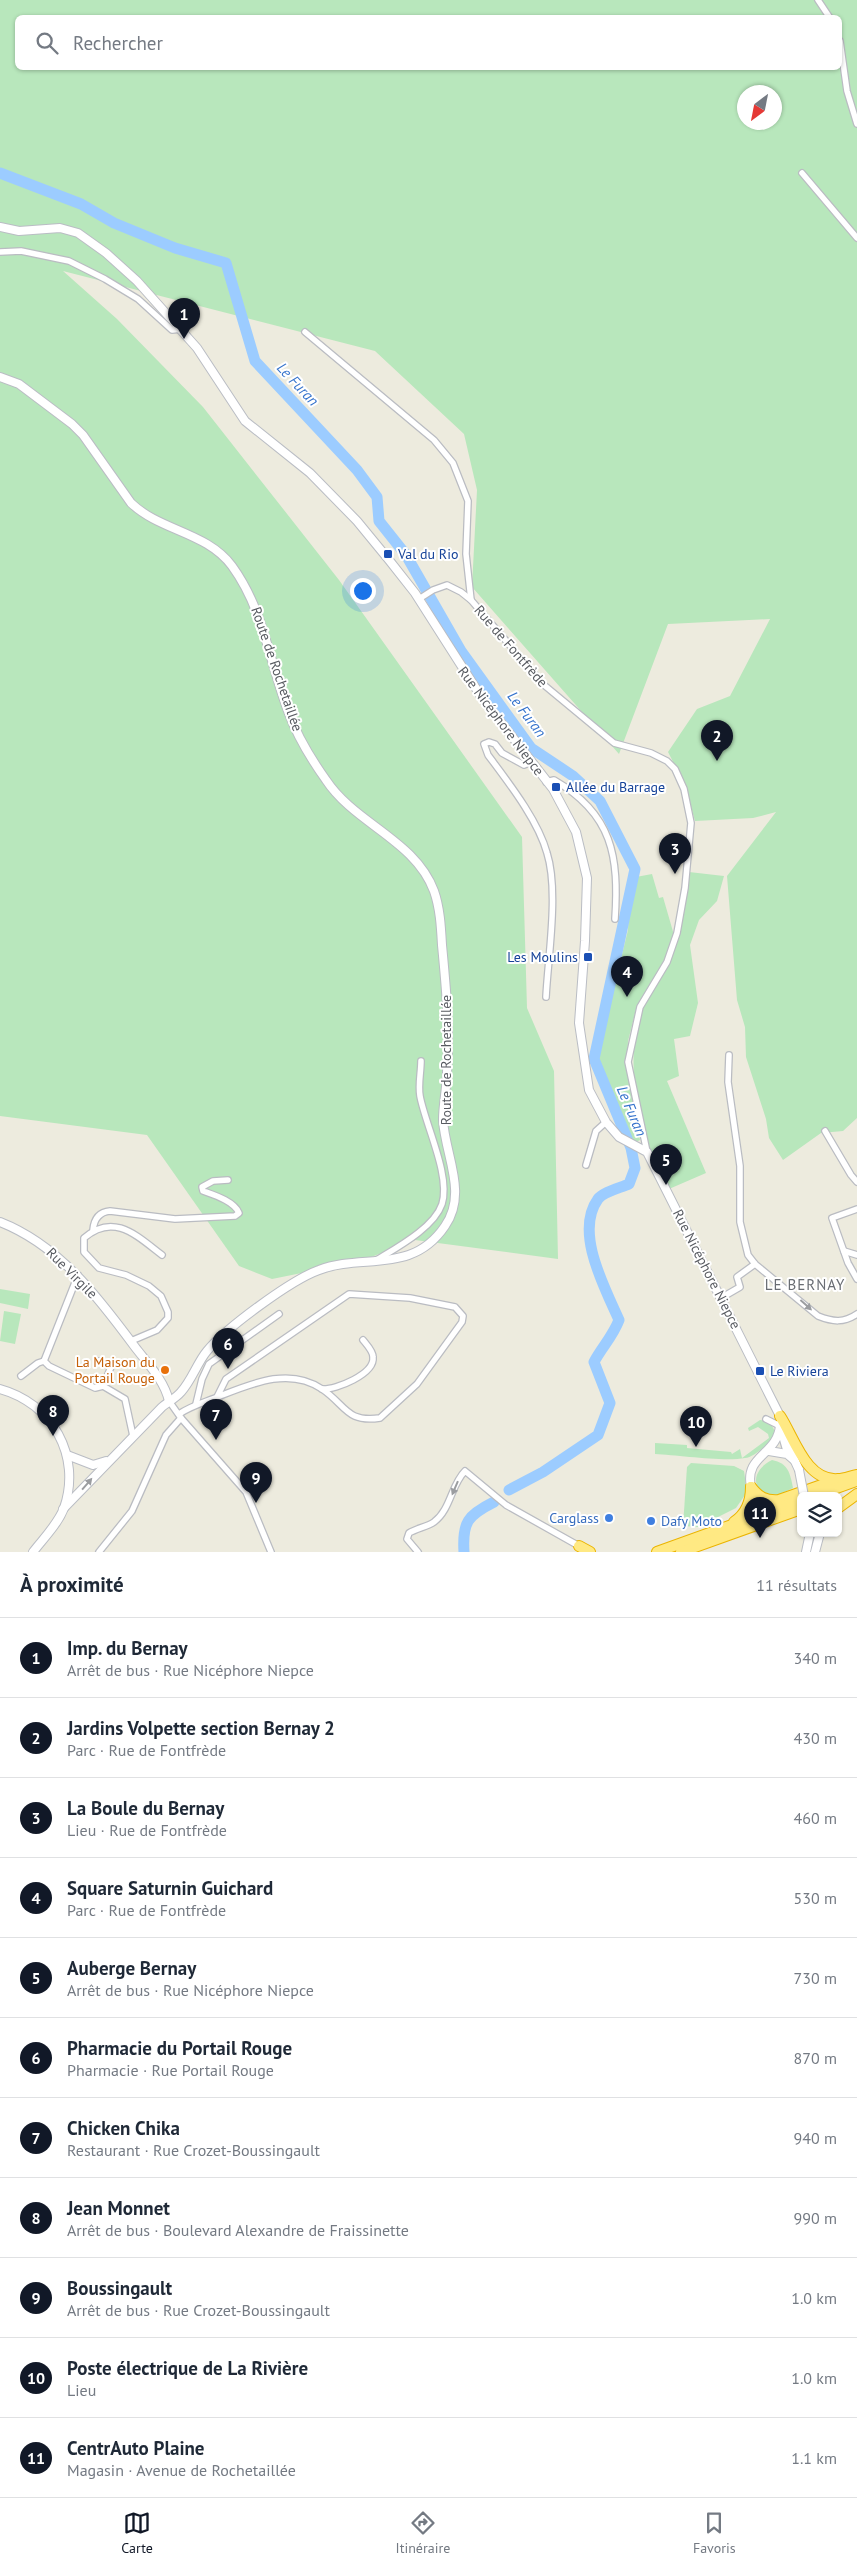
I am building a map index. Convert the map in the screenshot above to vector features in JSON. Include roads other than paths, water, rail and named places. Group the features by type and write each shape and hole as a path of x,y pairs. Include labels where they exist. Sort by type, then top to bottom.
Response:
{"highway":[{"path":"780,1424 808,1465 816,1473 837,1479"},
{"path":"751,1487 758,1496 769,1500 778,1500 837,1479 857,1475"},
{"path":"825,1492 857,1480"},
{"path":"718,1530 736,1520 746,1509 751,1497 751,1487"},
{"path":"842,1495 857,1490"},
{"path":"842,1505 857,1494"},
{"path":"746,1509 769,1500"},
{"path":"657,1552 797,1501"},
{"path":"681,1552 797,1510"},
{"path":"581,1549 590,1552"}],"street":[{"path":"818,0 828,15"},
{"path":"842,56 847,91 857,124"},
{"path":"802,173 857,238"},
{"name":"Rue Nicéphore Niepce","path":"0,227 18,231 60,228 78,233 106,253 137,281 182,329 207,362 245,421 323,485 357,521 420,598 477,690 565,809 576,832 584,860 587,896 579,1023 589,1090 606,1122 626,1142 647,1152 721,1298 780,1424 799,1470 803,1492"},
{"path":"0,252 21,251 69,261 105,279 138,299 172,330 182,329"},
{"name":"Rue de Fontfrède","path":"305,332 434,440 453,463 468,501 466,554 471,600 544,685 614,743 651,753 668,761 675,769 684,789 691,823 685,888 677,933 667,962 640,1007 628,1062 647,1152"},
{"name":"Route de Rochetaillée","path":"0,377 19,384 72,424 83,435 130,503 140,512 216,549 231,564 253,599 266,632 289,713 316,765 337,796 349,808 412,856 425,872 435,893 440,915 447,998 448,1070 444,1120 455,1189 455,1203 450,1218 435,1238 400,1258 321,1268 302,1277 218,1339 198,1362 180,1393 133,1436 63,1509 33,1552"},
{"path":"420,598 433,590 447,585 471,600"},
{"path":"530,762 524,765 502,753 495,744 489,742 484,744 488,755 529,815 547,852 551,900 546,997"},
{"path":"546,782 554,780 570,789 588,804 606,830 615,861 615,920"},
{"path":"729,1055 728,1082 740,1166 740,1222 748,1254 755,1264 818,1316 830,1321 844,1321 857,1314"},
{"path":"372,1262 425,1227 442,1206 444,1192 437,1156 420,1095 421,1061"},
{"path":"586,1165 596,1131 606,1122"},
{"path":"825,1131 850,1175 857,1182"},
{"path":"162,1255 125,1228 116,1227 94,1230 97,1216 103,1211 110,1211 175,1219 235,1216 239,1213 237,1208 215,1195 203,1191 202,1187 213,1181 228,1180"},
{"path":"857,1209 832,1218 857,1280"},
{"name":"Rue Virgile","path":"0,1222 36,1239 78,1276 161,1381 170,1401"},
{"name":"Rue Virgile","path":"94,1230 84,1238 82,1244 84,1252 90,1260 99,1268 126,1275 149,1286 161,1296 168,1312 168,1318 157,1330 131,1341"},
{"path":"844,1251 857,1255"},
{"path":"721,1298 740,1287 737,1277 755,1264"},
{"path":"44,1361 78,1276"},
{"path":"217,1397 226,1379 349,1294 410,1298 455,1307 460,1311 462,1322 417,1384 380,1418 357,1418 346,1412 322,1389"},
{"path":"196,1404 202,1379 209,1364 279,1314"},
{"path":"99,1552 132,1511 166,1435 180,1416 196,1404 260,1380 282,1378 302,1380 322,1389 330,1390 351,1381 370,1368 374,1360 373,1352 363,1340"},
{"path":"21,1376 38,1362 44,1361"},
{"path":"44,1361 49,1366 95,1388 102,1386 125,1399 133,1436"},
{"path":"98,1361 111,1367 102,1386"},
{"path":"0,1389 27,1399 40,1409 54,1425 67,1456 69,1479 63,1509"},
{"path":"170,1401 180,1416 246,1492 271,1552"},
{"path":"766,1418 780,1424"},
{"path":"751,1487 749,1478 751,1467 758,1458 769,1451 780,1424"},
{"path":"780,1424 787,1454"},
{"path":"769,1451 787,1454 795,1461"},
{"path":"67,1456 93,1465 110,1459"},
{"path":"418,1552 407,1539 409,1533 433,1523 443,1513 464,1471 488,1488 506,1505 581,1549"},
{"path":"806,1552 809,1537"},
{"path":"815,1552 819,1537"}],"waterway":[{"name":"Le Furan","path":"0,173 81,204 114,223 175,248 226,263 255,361 357,470 377,497 379,521 406,555 461,651 531,748 573,776 600,801 635,869 594,1059 631,1148 635,1168 629,1184 608,1192 598,1199 591,1212 589,1227 594,1260 619,1320 594,1362 610,1403 598,1435 543,1472 509,1490"},
{"name":"Le Furan","path":"464,1552 464,1533 468,1521 478,1511 494,1502"}],"place":[{"name":"Imp. du Bernay","path":"184,339"},
{"name":"Val du Rio","path":"388,554"},
{"name":"Jardins Volpette section Bernay 2","path":"717,761"},
{"name":"Allée du Barrage","path":"556,787"},
{"name":"La Boule du Bernay","path":"675,874"},
{"name":"Les Moulins","path":"588,957"},
{"name":"Square Saturnin Guichard","path":"627,997"},
{"name":"Auberge Bernay","path":"666,1185"},
{"name":"Pharmacie du Portail Rouge","path":"228,1369"},
{"name":"La Maison du Portail Rouge","path":"165,1370"},
{"name":"Le Riviera","path":"760,1371"},
{"name":"Jean Monnet","path":"53,1436"},
{"name":"Chicken Chika","path":"216,1440"},
{"name":"Poste électrique de La Rivière","path":"696,1447"},
{"name":"Boussingault","path":"256,1503"},
{"name":"Carglass","path":"609,1518"},
{"name":"Dafy Moto","path":"651,1521"},
{"name":"CentrAuto Plaine","path":"760,1538"}],"district":[{"name":"LE BERNAY","path":"805,1284"}]}
